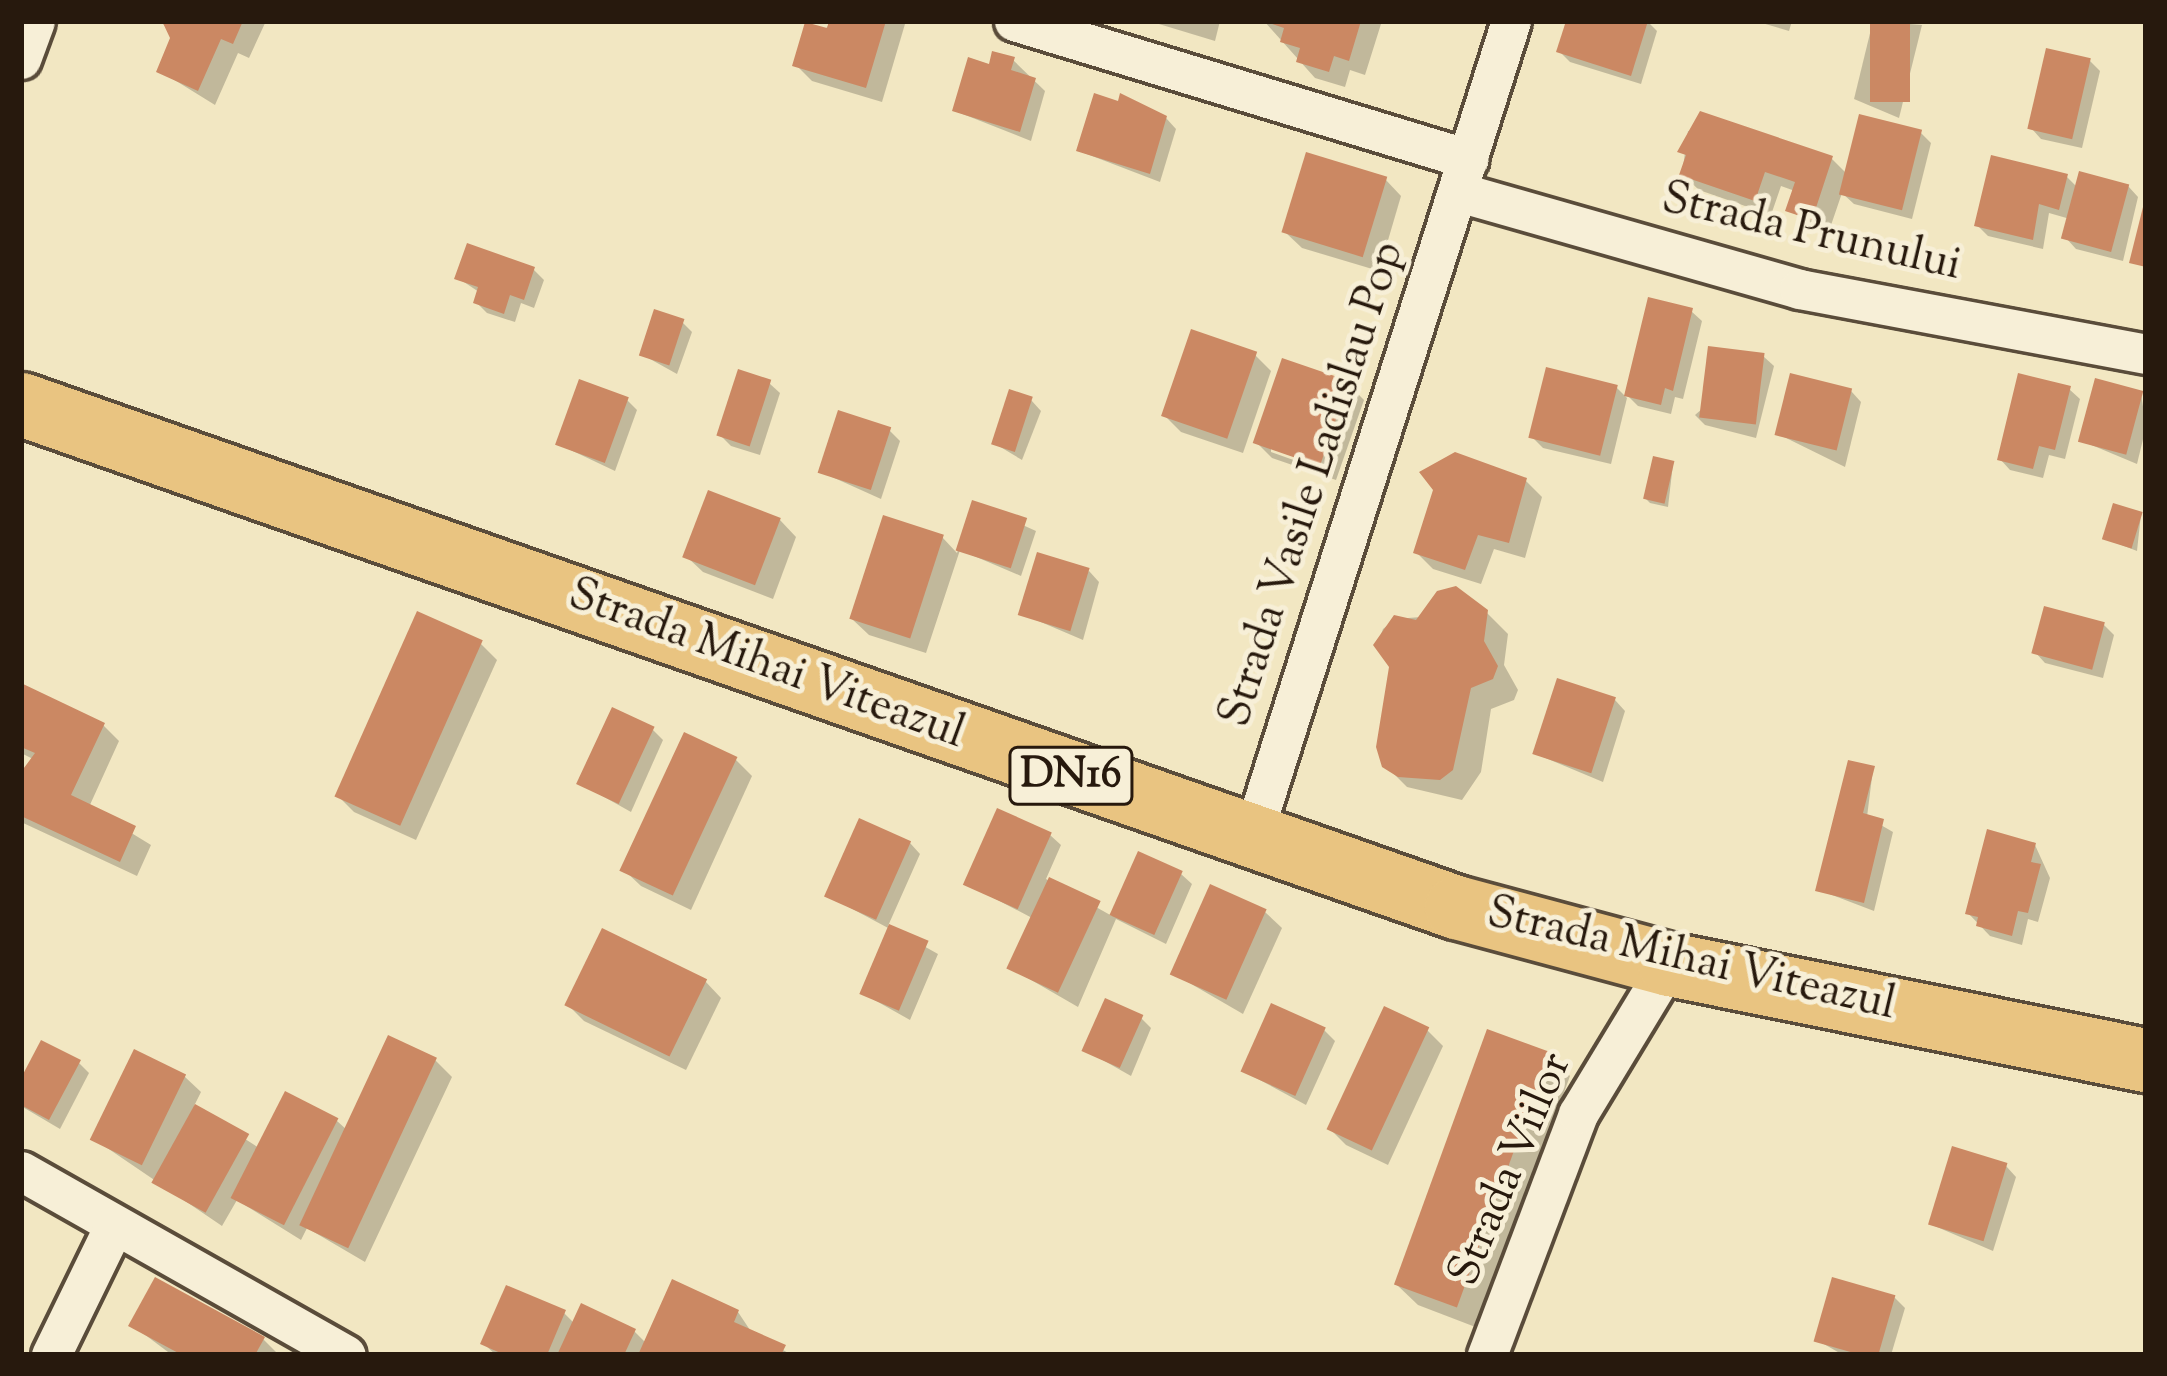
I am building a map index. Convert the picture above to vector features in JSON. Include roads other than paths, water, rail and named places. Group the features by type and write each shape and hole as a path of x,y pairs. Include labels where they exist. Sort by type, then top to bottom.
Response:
{"highway":[{"name":"Strada Mihai Viteazul","path":"21,404 1251,840 1456,907 1670,964 2146,1060"}],"street":[{"path":"21,59 35,21"},
{"path":"1014,21 1464,176"},
{"name":"Strada Vasile Ladislau Pop","path":"1251,840 1511,21"},
{"name":"Strada Prunului","path":"1464,176 1799,289 2146,354"},
{"name":"Strada Viilor","path":"1487,1355 1578,1114 1670,964"},
{"path":"21,1171 346,1355"},
{"path":"51,1355 113,1226"}]}
